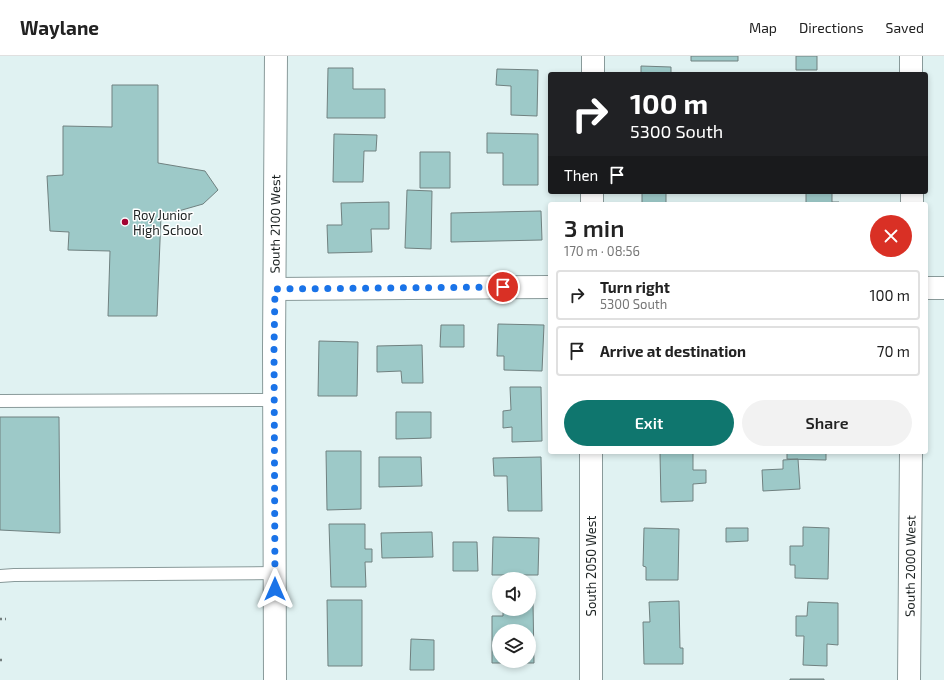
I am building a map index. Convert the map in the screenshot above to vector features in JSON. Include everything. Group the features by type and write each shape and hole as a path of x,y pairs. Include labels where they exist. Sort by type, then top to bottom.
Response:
{"street":[{"name":"South 2100 West","path":"275,680 274,348 276,56"},
{"path":"593,56 593,72"},
{"path":"911,56 911,72"},
{"path":"275,289 548,287"},
{"path":"928,288 944,288"},
{"name":"South 2050 West","path":"591,454 591,680"},
{"name":"South 2000 West","path":"909,680 911,454"}],"lane":[{"path":"0,401 275,400"},
{"path":"0,576 275,573"}],"path":[{"path":"0,619 6,619"},
{"path":"0,660 5,660"}],"building":[{"path":"691,56 738,56 738,61 691,61"},
{"path":"796,56 817,56 817,70 796,70"},
{"path":"641,66 671,67 671,72 641,72"},
{"path":"328,68 353,68 353,89 385,89 385,118 327,118"},
{"path":"497,69 538,70 537,116 511,115 511,86 496,85"},
{"path":"112,85 158,85 158,163 205,171 218,190 203,204 161,216 157,316 108,316 110,251 68,250 69,232 50,231 47,176 63,175 63,126 112,127"},
{"path":"487,133 538,134 538,185 503,185 503,153 487,153"},
{"path":"334,134 377,135 376,151 364,151 363,182 333,182"},
{"path":"420,152 450,152 450,188 420,188"},
{"path":"407,190 432,191 431,249 405,248"},
{"path":"642,194 666,194 666,202 642,202"},
{"path":"806,194 832,194 832,202 806,202"},
{"path":"389,202 389,229 371,229 372,252 328,253 327,225 342,225 341,203"},
{"path":"541,211 542,240 451,242 451,213"},
{"path":"498,324 544,325 542,371 504,370 504,356 497,356"},
{"path":"441,325 464,325 464,347 440,347"},
{"path":"319,341 358,342 357,396 318,396"},
{"path":"422,345 423,383 402,383 401,371 377,372 377,346"},
{"path":"510,387 541,387 542,441 512,442 512,427 503,428 503,411 511,410"},
{"path":"396,412 431,412 431,438 396,439"},
{"path":"0,417 59,417 60,533 0,530"},
{"path":"326,451 361,451 361,509 327,510"},
{"path":"660,454 693,454 693,470 706,470 706,483 693,484 693,501 661,502"},
{"path":"787,454 826,454 826,460 787,459"},
{"path":"379,457 421,457 422,486 379,487"},
{"path":"541,457 542,511 508,511 507,476 494,476 493,458"},
{"path":"798,459 800,489 763,491 762,470 783,469 783,460"},
{"path":"329,524 365,524 365,549 372,549 372,562 365,562 366,587 331,587"},
{"path":"803,527 829,528 828,579 795,578 795,565 790,565 790,546 803,546"},
{"path":"644,528 679,529 678,580 646,580 646,567 643,566"},
{"path":"726,528 748,528 748,541 726,542"},
{"path":"432,532 433,557 382,558 381,533"},
{"path":"493,537 539,538 538,575 536,575 536,572 492,572"},
{"path":"453,542 477,542 478,571 453,571"},
{"path":"327,600 362,600 362,666 328,666"},
{"path":"679,601 680,648 683,648 683,664 644,664 643,622 650,622 649,602"},
{"path":"808,602 838,603 838,645 827,644 827,666 803,665 804,636 796,636 796,616 807,616"},
{"path":"492,616 533,616 533,624 492,624"},
{"path":"411,639 434,640 434,670 410,670"},
{"path":"824,679 824,680 790,680"}],"place":[{"name":"Roy Junior High School","path":"125,222"}],"route":[{"path":"275,589 275,289 503,287"}]}
